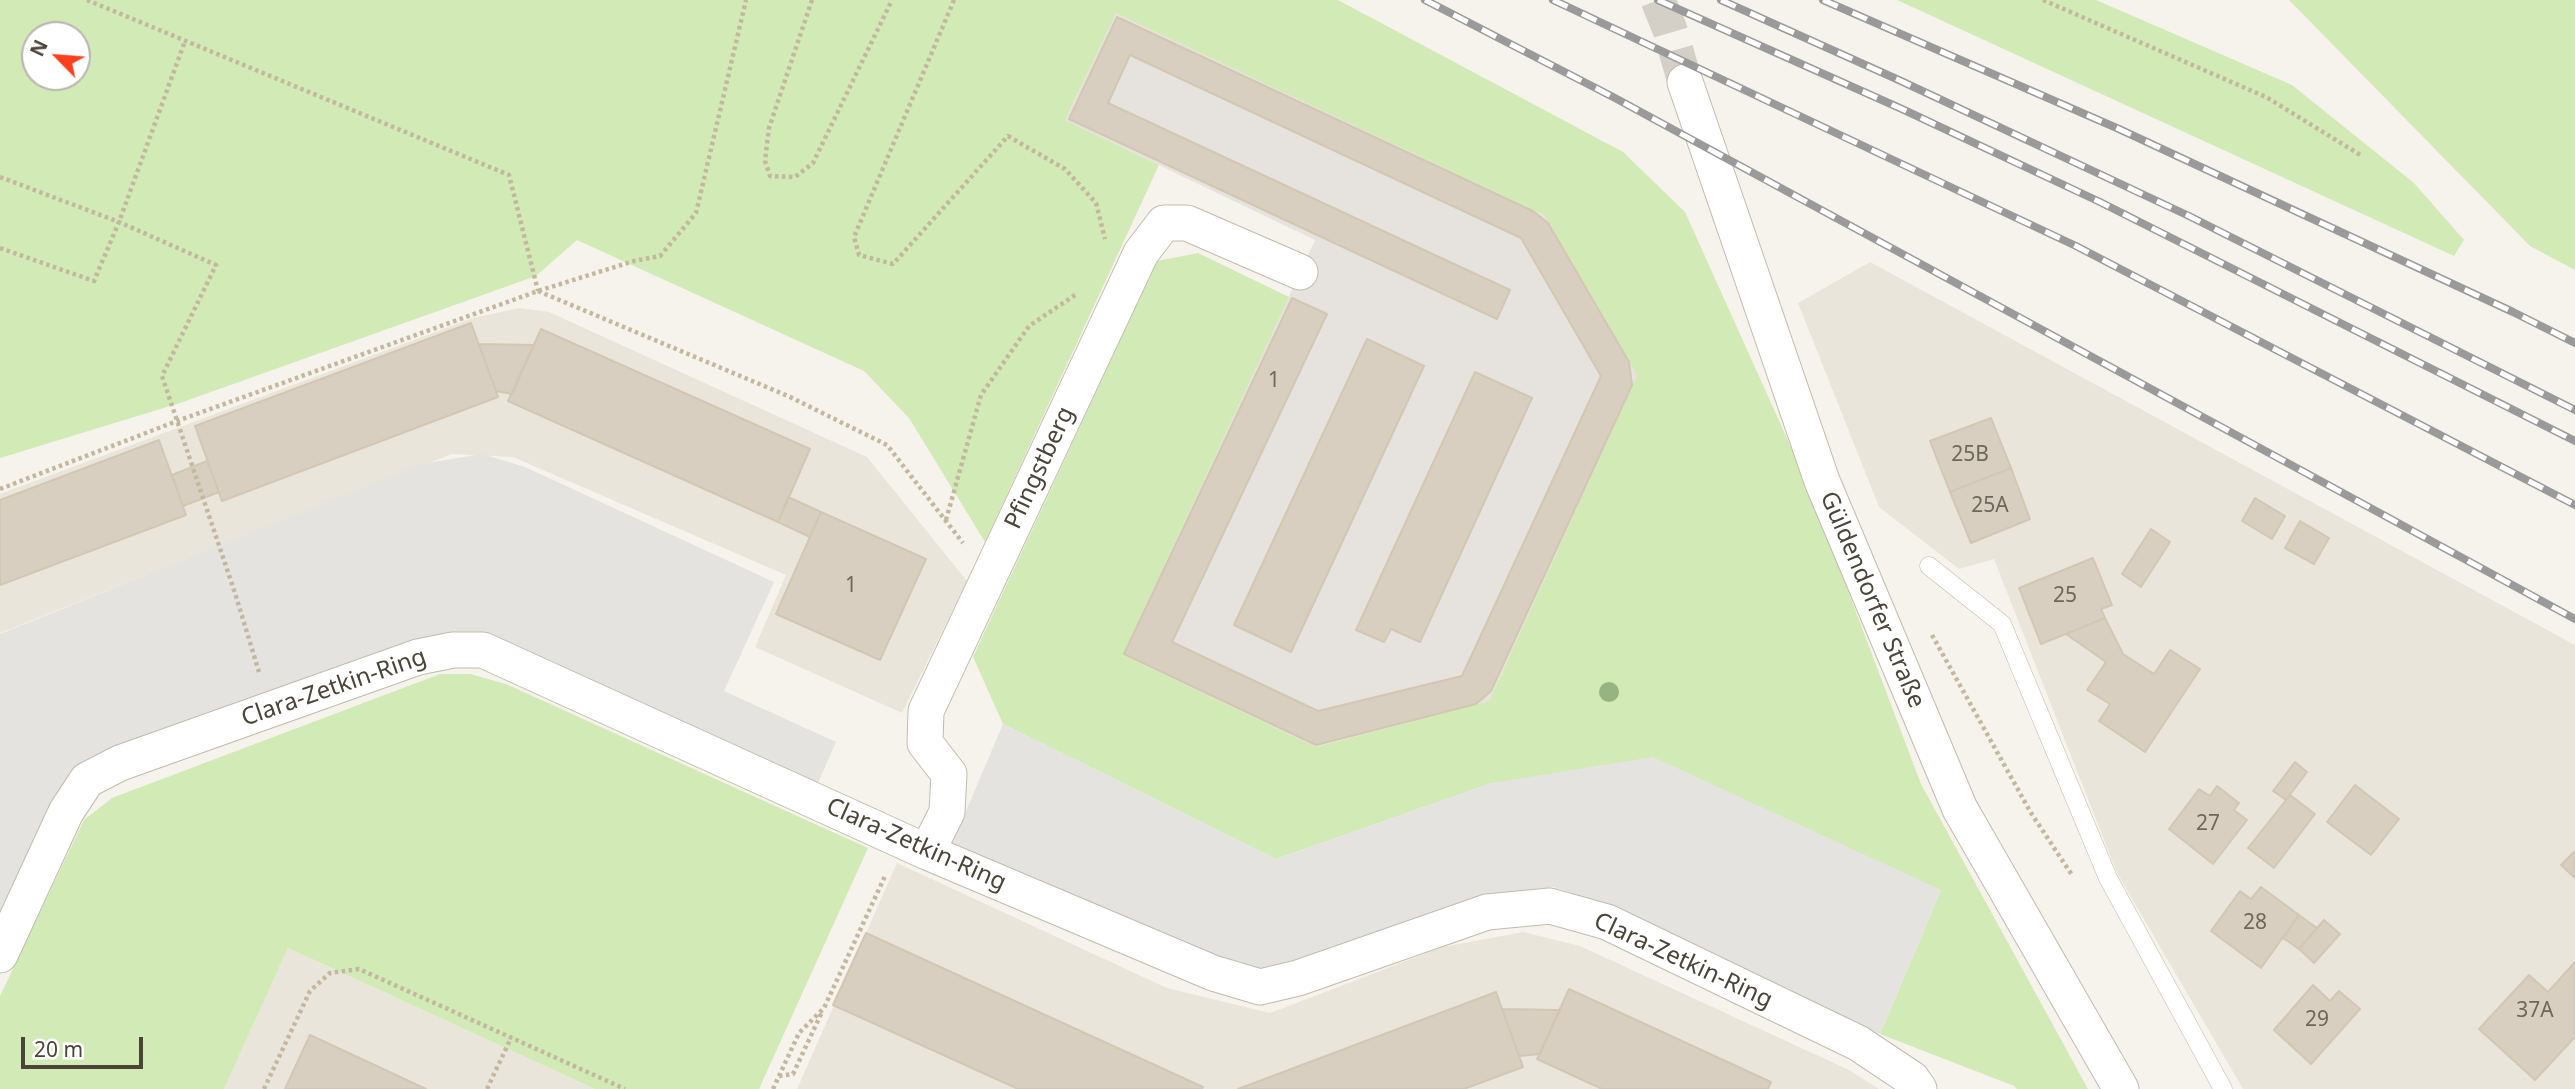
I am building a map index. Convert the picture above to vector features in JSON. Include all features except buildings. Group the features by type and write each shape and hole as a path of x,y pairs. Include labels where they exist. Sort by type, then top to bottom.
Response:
{"street":[{"name":"Güldendorfer Straße","path":"1685,82 1822,481 1960,809 2121,1089"},
{"name":"Pfingstberg","path":"914,846 947,812 949,774 925,743 926,711 1141,253 1164,223 1187,223 1300,272"},
{"name":"Clara-Zetkin-Ring","path":"0,955 66,812 87,780 120,763 418,657 453,650 483,650 914,846 1213,973 1260,987 1297,978 1487,912 1550,906 1607,922 1858,1043 1912,1079 1919,1089"}],"lane":[{"path":"1929,566 2002,624 2108,878 2223,1089"}],"path":[{"path":"87,0 509,175 538,291"},
{"path":"0,489 177,421 538,291 634,261 660,256 696,213 746,0"},
{"path":"812,0 768,128 765,161 770,176 795,177 813,163 892,0"},
{"path":"954,0 854,237 859,255 892,264 1008,136 1065,169 1096,203 1108,249"},
{"path":"2043,0 2266,97 2362,156"},
{"path":"0,248 94,281 119,222 185,41"},
{"path":"0,177 119,222 216,265 162,376 235,593 270,710"},
{"path":"946,520 981,395 1029,326 1084,289"},
{"path":"538,291 789,396 887,445 990,577"},
{"path":"1930,632 2031,813 2075,881"},
{"path":"779,1076 793,1074 824,1008 914,846"},
{"path":"264,1089 310,991 330,973 359,969 625,1089"},
{"path":"774,1089 799,1033 824,1008"},
{"path":"487,1089 511,1038"}],"shaded area":[{"path":"1116,12 1544,215 1637,375 1489,701 1316,747 1123,655 1315,240 1065,120"},
{"path":"1870,262 2575,645 2575,1089 2243,1089 2117,873 1994,559 1959,569 1879,507 1798,303"},
{"path":"519,308 549,312 867,457 967,581 902,713 755,647 786,575 513,457 452,454 0,633 0,494 473,318"},
{"path":"482,454 525,467 774,582 724,691 836,742 817,785 494,639 72,772 53,800 0,910 0,634 421,464"},
{"path":"1003,724 1276,859 1492,783 1653,757 1941,890 1880,1034 1595,901 1554,887 1483,895 1270,971 1218,965 952,844"},
{"path":"897,863 1167,988 1270,1013 1443,947 1523,932 1580,946 1849,1070 1879,1089 797,1089"},
{"path":"288,948 595,1089 224,1089"}],"green space":[{"path":"0,0 1338,0 1623,152 1685,212 1808,485 1921,784 2088,1089 2017,1089 1880,1034 1941,890 1492,783 1276,859 1003,724 973,657 1157,261 1198,253 1289,297 1123,655 1316,747 1489,701 1637,375 1544,215 1116,13 1065,120 1159,165 985,542 909,418 864,371 577,240 536,276 180,403 0,458"},
{"path":"1897,0 2096,0 2292,85 2414,183 2464,240 2454,256"},
{"path":"2289,0 2575,0 2575,270 2530,246"},
{"path":"440,674 470,674 506,684 868,848 759,1089 595,1089 288,948 224,1089 0,1089 0,996 84,820 112,798"}],"tunnel":[{"path":"1658,0 1685,82"}],"railway":[{"path":"1425,0 1615,98 2575,619"},
{"path":"1553,0 2076,246 2575,505"},
{"path":"1658,0 1902,109 2100,202 2575,441"},
{"path":"1721,0 2189,216 2575,410"},
{"path":"1823,0 2119,129 2575,343"}]}
